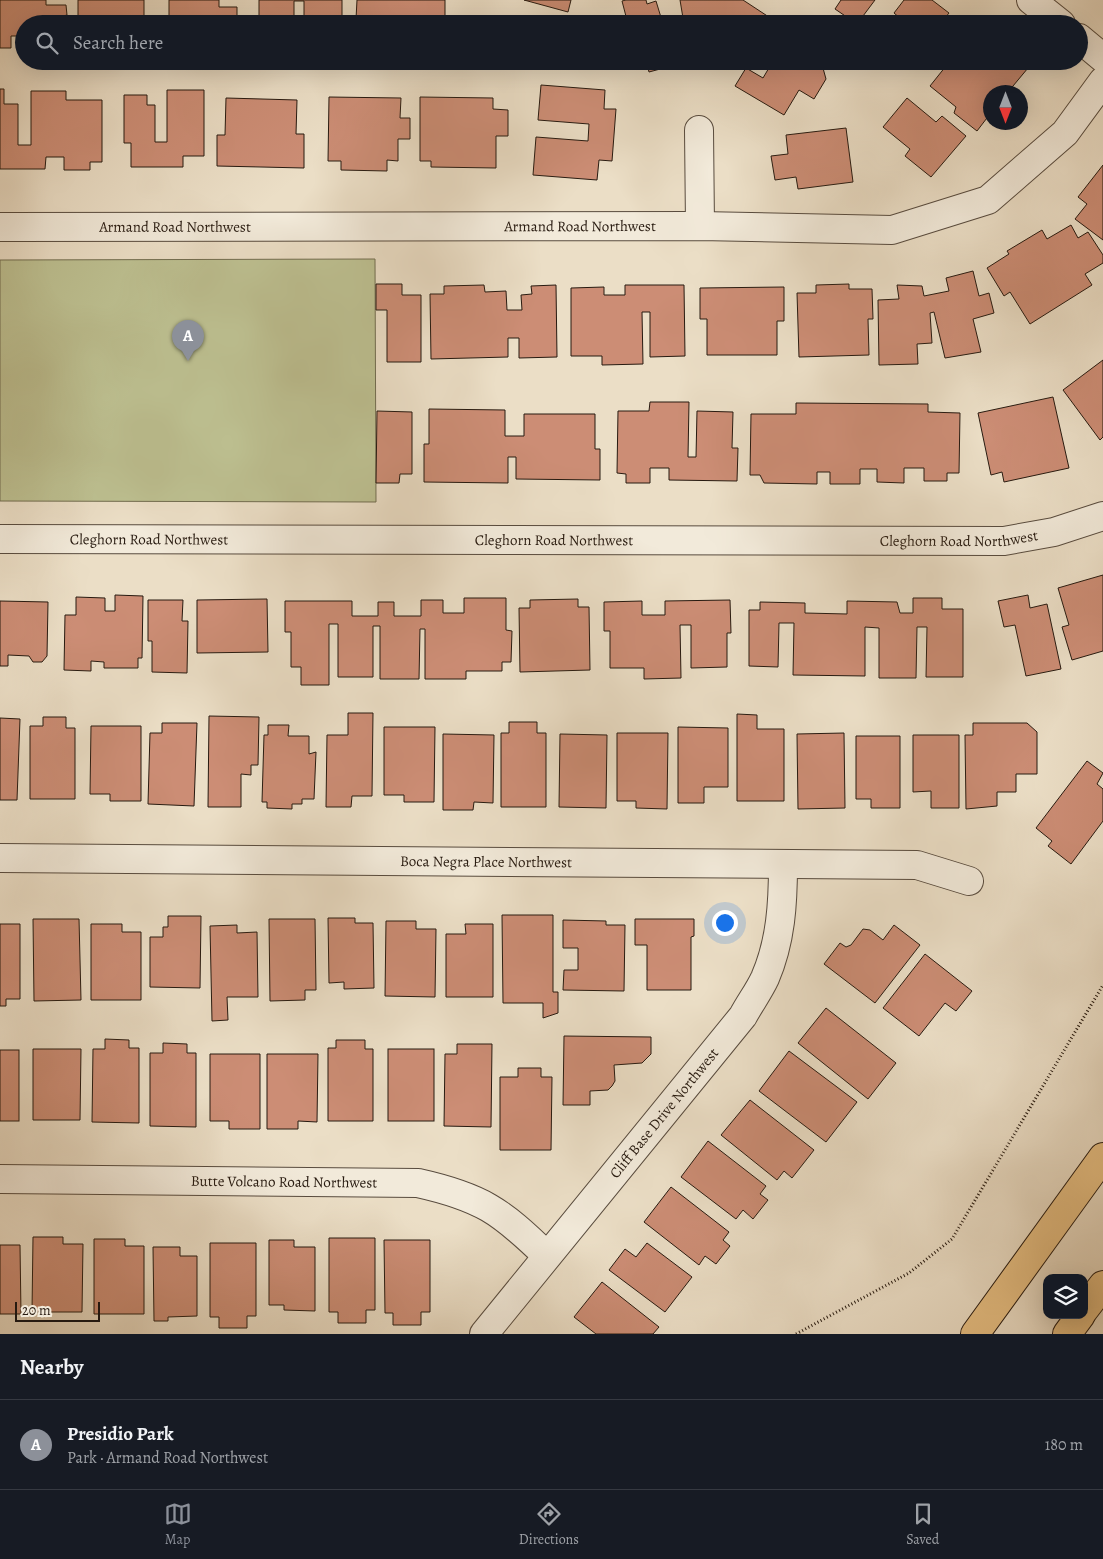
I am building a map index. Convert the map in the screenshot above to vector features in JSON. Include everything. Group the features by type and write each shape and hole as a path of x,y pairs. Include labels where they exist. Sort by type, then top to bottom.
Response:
{"main road":[{"path":"975,1334 1103,1157"},
{"path":"1088,1305 1103,1285"},
{"path":"1067,1334 1078,1319"}],"street":[{"path":"1032,0 1050,15"},
{"path":"1088,46 1103,58"},
{"name":"Armand Road Northwest","path":"0,227 700,226 892,230 988,200 1065,133 1103,81"},
{"path":"699,130 700,226"},
{"name":"Cleghorn Road Northwest","path":"0,539 1004,541 1054,532 1103,516"},
{"name":"Boca Negra Place Northwest","path":"0,858 917,864 969,881"},
{"name":"Cliff Base Drive Northwest","path":"484,1334 546,1255 743,1016 765,979 776,945 783,910 783,864"},
{"name":"Butte Volcano Road Northwest","path":"0,1179 418,1183 457,1192 488,1206 514,1224 546,1255"}],"path":[{"path":"796,1334 909,1273 952,1239 1103,984"}],"green space":[{"path":"375,259 376,502 0,501 0,260"}],"building":[{"path":"0,0 46,0 46,5 66,5 67,15 15,15 15,36 11,36 11,48 0,48"},
{"path":"78,0 144,0 144,15 78,15"},
{"path":"169,0 219,0 219,7 237,7 237,15 169,15"},
{"path":"259,0 342,0 342,15 304,15 304,1 294,1 294,15 259,15"},
{"path":"357,0 445,0 445,15 356,15"},
{"path":"524,0 571,0 568,12"},
{"path":"646,0 647,4 656,1 660,15 626,15 622,1"},
{"path":"680,0 743,0 766,15 682,15"},
{"path":"841,0 875,0 864,15 844,15 835,9"},
{"path":"904,0 932,0 949,13 947,15 896,15 894,13"},
{"path":"745,70 749,70 763,78 768,70 824,70 826,79 814,99 799,90 784,115 735,86"},
{"path":"943,70 1026,70 1014,85 983,85 983,123 977,131 954,113 956,107 930,86"},
{"path":"541,85 605,90 604,109 616,109 612,161 599,160 597,180 533,175 536,137 588,141 589,124 538,120"},
{"path":"0,89 4,89 4,104 18,104 18,145 31,145 31,91 66,91 66,100 102,100 102,162 90,162 90,170 64,170 64,157 46,157 45,169 0,169"},
{"path":"167,90 204,90 204,156 183,156 183,167 131,167 131,143 124,143 124,95 147,95 147,105 155,105 155,142 167,142"},
{"path":"329,97 401,98 400,118 410,118 410,139 398,139 398,161 387,160 387,171 341,170 341,161 328,161"},
{"path":"420,97 493,98 493,109 508,110 508,136 496,136 496,168 431,167 431,161 420,161"},
{"path":"226,98 297,100 296,134 304,134 304,168 217,166 217,135 225,135"},
{"path":"907,98 936,122 942,116 966,136 931,177 905,156 910,149 883,127"},
{"path":"846,128 853,182 798,189 796,177 775,180 771,156 788,154 786,135"},
{"path":"1103,165 1103,240 1075,219 1087,204 1078,197"},
{"path":"1071,225 1078,238 1088,232 1103,255 1103,263 1085,274 1092,285 1030,324 1010,292 1004,296 987,268 1009,254 1007,251 1042,230 1047,239"},
{"path":"973,271 979,296 989,293 994,313 973,319 981,352 945,358 934,312 930,313 932,343 917,344 918,364 879,365 878,300 899,299 897,285 922,286 924,296 949,291 946,278"},
{"path":"376,284 402,284 402,295 421,295 421,362 387,362 387,310 376,310"},
{"path":"849,284 849,289 872,289 873,319 868,319 869,355 799,357 797,293 816,293 816,285"},
{"path":"484,285 485,292 506,291 507,310 522,310 521,295 532,294 531,286 556,285 557,357 519,358 519,338 508,338 508,357 431,359 430,294 444,294 444,286"},
{"path":"625,285 684,285 685,356 650,357 650,312 642,312 643,364 602,365 602,356 571,356 571,288 604,287 604,295 625,295"},
{"path":"784,287 784,321 777,321 777,355 707,355 707,319 700,319 700,288"},
{"path":"1103,360 1103,437 1100,440 1063,390"},
{"path":"1053,397 1069,468 1004,482 1002,472 991,475 978,413"},
{"path":"650,402 689,402 688,457 696,457 697,411 733,412 732,448 738,448 737,481 669,480 669,468 650,468 650,483 626,483 626,474 617,473 618,411 649,411"},
{"path":"796,403 928,404 928,412 960,413 959,473 947,473 947,481 924,481 924,468 904,468 904,483 877,482 877,469 860,469 860,484 830,484 830,472 817,472 817,484 764,483 760,475 750,475 751,414 796,414"},
{"path":"429,409 505,410 505,436 524,436 524,414 595,414 595,449 600,449 600,480 516,479 516,457 508,457 508,483 424,482 424,444 429,444"},
{"path":"377,411 412,412 412,474 400,474 399,483 376,483"},
{"path":"1103,575 1103,651 1072,660 1062,627 1069,625 1058,588"},
{"path":"115,595 143,596 142,658 138,658 138,668 104,668 104,662 91,661 91,671 64,670 65,615 76,615 76,597 105,598 105,611 115,611"},
{"path":"1028,595 1030,608 1047,604 1061,669 1026,676 1015,625 1004,627 998,601"},
{"path":"464,598 506,598 506,630 512,631 511,662 502,662 502,671 466,671 466,679 425,679 425,629 420,629 419,679 380,679 380,626 373,626 373,677 338,677 338,624 329,624 329,685 301,685 301,667 291,667 291,632 285,632 285,601 352,601 352,616 378,616 378,602 394,602 394,616 421,616 421,600 443,600 443,613 464,613"},
{"path":"913,598 942,598 942,609 963,609 963,677 926,677 927,627 917,627 916,678 879,678 879,628 865,627 865,676 793,675 794,623 779,623 778,667 749,666 749,610 760,610 760,602 805,603 805,613 847,614 847,601 897,602 900,613 913,613"},
{"path":"267,599 268,652 197,653 197,600"},
{"path":"578,599 578,607 589,607 590,670 520,672 519,608 530,608 530,600"},
{"path":"148,600 183,600 182,621 188,621 187,673 152,672 152,641 148,641"},
{"path":"730,600 731,633 727,633 727,667 691,668 691,625 680,625 681,678 644,679 644,668 610,668 610,631 604,631 604,602 642,601 642,615 665,615 665,601"},
{"path":"0,601 48,602 47,656 42,662 33,662 29,656 8,655 8,666 0,666"},
{"path":"348,713 373,713 372,796 352,796 351,807 326,807 327,735 348,735"},
{"path":"737,714 757,715 757,729 784,729 784,801 737,801"},
{"path":"209,716 259,717 258,765 251,765 251,775 241,774 241,807 208,807"},
{"path":"43,717 66,717 66,728 75,728 75,799 30,799 30,726 43,726"},
{"path":"0,718 20,719 17,800 0,800"},
{"path":"509,722 537,722 537,733 546,733 546,807 501,807 501,733 509,733"},
{"path":"162,723 197,723 194,806 148,804 150,733 162,733"},
{"path":"973,723 1027,723 1037,732 1037,774 1016,774 1016,792 997,792 997,806 966,809 965,735 973,735"},
{"path":"268,725 289,725 288,736 309,736 309,754 316,752 314,799 302,799 302,804 292,804 292,809 267,808 267,802 262,802 264,735 268,735"},
{"path":"91,726 141,726 141,801 110,801 110,794 90,794"},
{"path":"384,727 435,727 434,802 404,802 404,795 384,795"},
{"path":"678,727 728,728 728,787 704,787 704,803 678,803"},
{"path":"617,733 668,733 667,809 636,808 636,801 617,801"},
{"path":"844,733 845,808 798,809 797,734"},
{"path":"443,734 494,735 493,803 474,802 473,810 443,810"},
{"path":"560,734 607,735 606,808 559,807"},
{"path":"913,735 959,735 959,808 931,808 931,791 913,792"},
{"path":"856,736 900,736 900,808 871,808 871,799 856,799"},
{"path":"1087,761 1103,773 1097,784 1103,789 1103,821 1071,864 1048,846 1052,841 1036,828"},
{"path":"502,915 553,915 553,992 558,992 558,1013 543,1018 543,1003 503,1003"},
{"path":"168,916 201,916 200,988 150,987 150,937 163,937 163,927 168,927"},
{"path":"328,918 355,918 355,923 373,923 374,988 344,989 344,982 329,983"},
{"path":"33,919 79,919 81,1000 34,1001"},
{"path":"269,919 315,919 316,990 305,990 305,1000 270,1001"},
{"path":"635,919 694,919 694,936 691,937 691,990 647,990 647,945 635,945"},
{"path":"563,920 606,921 606,925 625,925 624,991 563,990 564,970 578,970 578,948 563,948"},
{"path":"386,921 416,921 416,929 436,929 435,997 385,996"},
{"path":"0,924 20,924 20,999 6,999 6,1006 0,1006"},
{"path":"91,924 122,924 122,932 141,932 141,1000 91,1000"},
{"path":"465,924 493,924 493,997 446,997 446,934 466,934"},
{"path":"237,925 237,933 257,932 258,997 227,997 228,1020 212,1021 210,926"},
{"path":"894,925 920,945 875,1003 824,964 840,943 846,947 851,945 863,929 870,930 883,940"},
{"path":"925,954 972,991 956,1011 945,1003 919,1036 883,1008"},
{"path":"826,1008 896,1063 868,1099 798,1043"},
{"path":"564,1036 651,1037 651,1054 642,1063 614,1065 615,1081 612,1086 608,1090 590,1091 590,1105 563,1105"},
{"path":"105,1039 129,1040 129,1048 139,1048 139,1123 92,1122 93,1049 105,1049"},
{"path":"336,1040 365,1040 365,1049 373,1049 373,1121 328,1121 328,1048 336,1048"},
{"path":"163,1043 187,1044 187,1053 196,1053 196,1127 150,1126 150,1053 163,1053"},
{"path":"457,1044 492,1044 491,1127 444,1126 445,1054 457,1054"},
{"path":"33,1049 81,1049 80,1120 33,1120"},
{"path":"388,1049 434,1049 434,1121 388,1121"},
{"path":"0,1050 19,1050 19,1121 0,1121"},
{"path":"789,1051 857,1102 826,1142 759,1091"},
{"path":"210,1054 260,1054 260,1129 229,1129 229,1121 210,1121"},
{"path":"267,1054 318,1054 317,1122 298,1121 298,1129 267,1129"},
{"path":"518,1068 541,1068 541,1077 552,1077 551,1150 500,1150 500,1077 518,1077"},
{"path":"750,1100 814,1150 792,1178 784,1171 777,1180 721,1135"},
{"path":"708,1141 766,1186 760,1194 768,1200 753,1219 743,1210 736,1219 681,1177"},
{"path":"671,1187 729,1232 723,1240 730,1246 716,1264 705,1256 699,1265 644,1222"},
{"path":"33,1237 63,1237 63,1244 83,1244 82,1312 32,1312"},
{"path":"329,1238 375,1238 375,1310 366,1310 366,1323 338,1323 338,1312 329,1312"},
{"path":"94,1239 125,1239 125,1246 144,1246 144,1314 94,1314"},
{"path":"269,1240 294,1240 294,1247 315,1247 315,1311 284,1310 284,1305 269,1305"},
{"path":"384,1240 430,1240 430,1312 421,1312 421,1325 393,1325 393,1313 385,1313"},
{"path":"210,1243 256,1243 256,1316 247,1316 247,1328 219,1328 219,1317 210,1317"},
{"path":"647,1243 692,1277 665,1312 609,1270 625,1249 636,1257"},
{"path":"0,1245 20,1245 21,1314 0,1314"},
{"path":"153,1247 180,1247 180,1256 197,1256 197,1316 168,1317 168,1321 154,1321"},
{"path":"602,1282 659,1327 653,1334 596,1334 574,1317"}],"place":[{"name":"Presidio Park","path":"188,361"}]}
